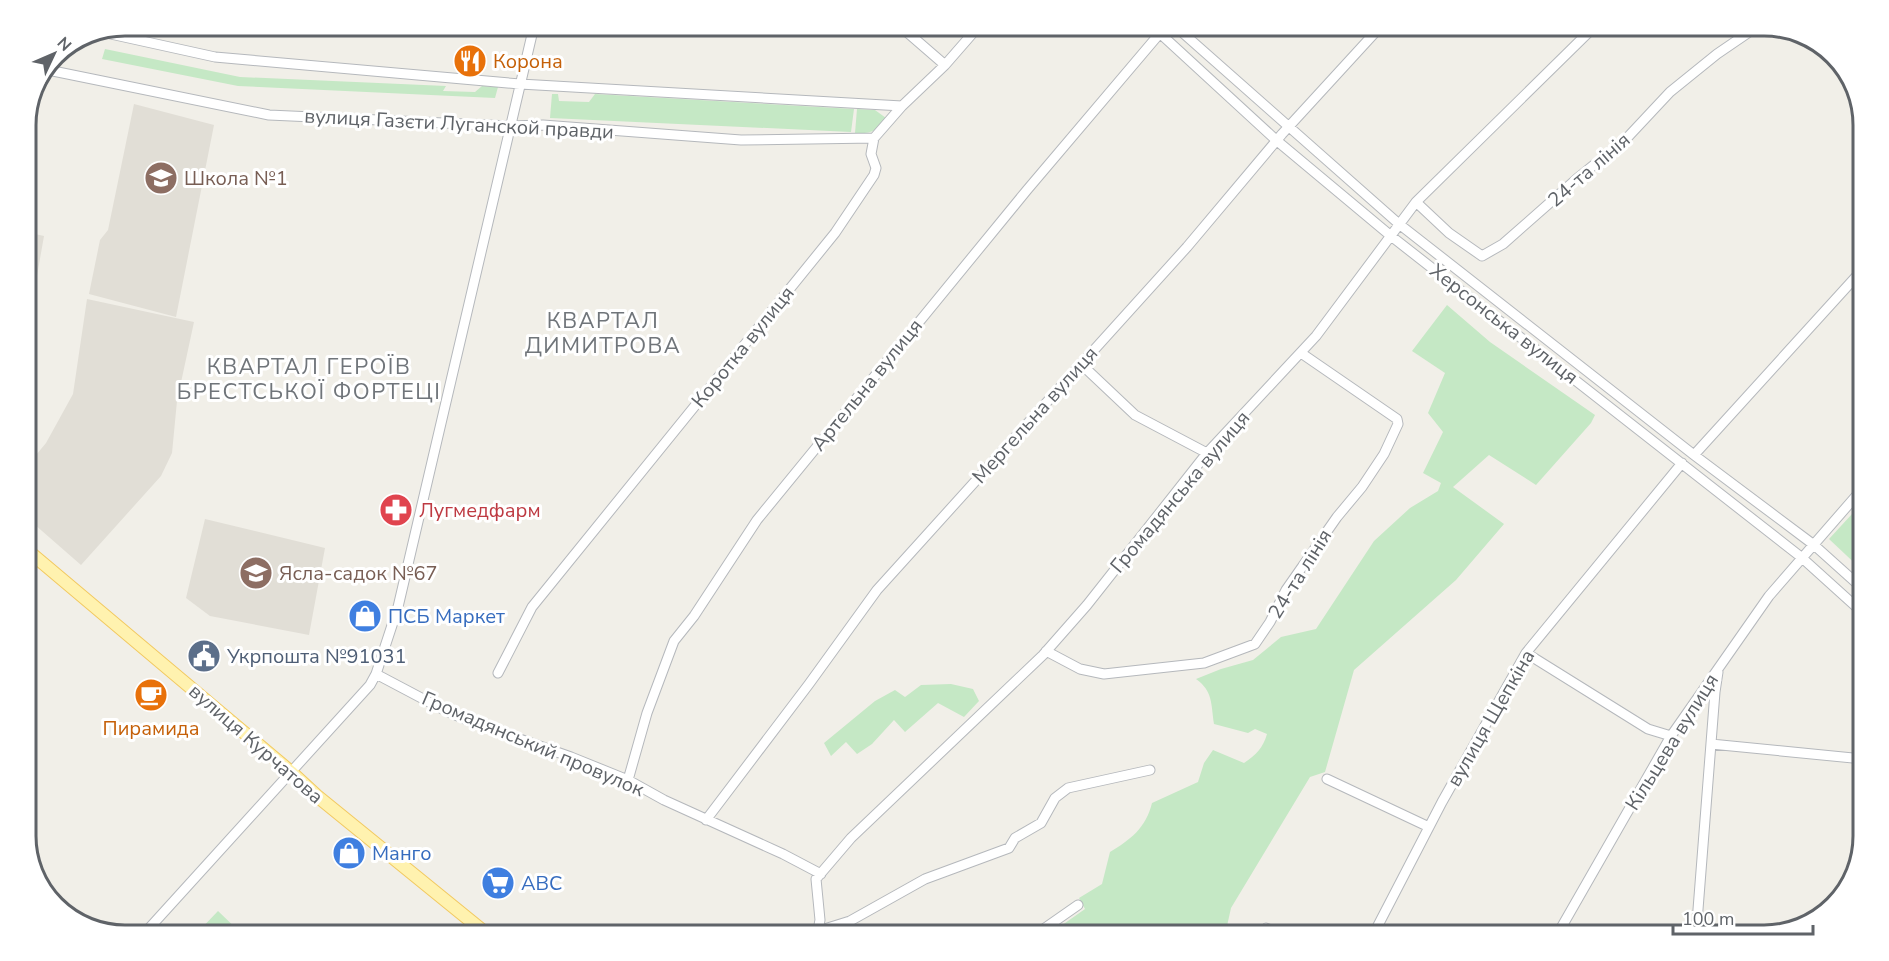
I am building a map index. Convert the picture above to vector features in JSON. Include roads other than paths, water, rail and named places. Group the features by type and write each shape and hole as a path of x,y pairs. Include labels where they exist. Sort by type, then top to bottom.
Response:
{"main road":[{"name":"вулиця Курчатова","path":"36,557 324,802 475,925"}],"street":[{"path":"120,36 215,57 520,84 902,106"},
{"path":"152,925 370,685 376,674 398,607 532,36"},
{"path":"912,36 945,65"},
{"path":"874,138 970,36"},
{"name":"Артельна вулиця","path":"628,780 647,714 674,640 694,616 758,520 1152,36"},
{"name":"Херсонська вулиця","path":"1167,36 1276,140 1391,236 1801,557 1853,604"},
{"name":"Херсонська вулиця","path":"1186,36 1399,224 1814,545 1853,580"},
{"name":"Мергельна вулиця","path":"706,820 877,590 1187,247 1276,140 1372,36"},
{"name":"Громадянська вулиця","path":"821,874 851,838 1046,651 1087,605 1207,453 1316,336 1416,202 1585,36"},
{"name":"24-та лінія","path":"1416,202 1449,233 1482,256 1503,244 1578,177 1626,139 1670,92 1743,36"},
{"name":"вулиця Газєти Луганской правди","path":"84,77 269,115 510,126 543,125 741,140 874,138"},
{"name":"Коротка вулиця","path":"498,673 532,607 835,233 874,175 876,168 870,154 874,138"},
{"path":"1694,454 1853,280"},
{"name":"24-та лінія","path":"1046,651 1080,669 1104,674 1204,663 1255,644 1270,622 1286,590 1384,454 1398,424 1397,419 1300,353"},
{"path":"1081,364 1135,415 1207,453"},
{"name":"вулиця Щепкіна","path":"1379,925 1429,826 1526,653 1682,463"},
{"name":"Кільцева вулиця","path":"1563,925 1671,736 1769,596 1853,500"},
{"path":"1526,653 1648,729 1671,736"},
{"path":"1697,925 1718,670"},
{"name":"Громадянський провулок","path":"376,674 446,711 628,780 664,800 783,854 821,874"},
{"path":"1711,744 1853,758"},
{"path":"839,925 925,879 1009,848 1015,838 1041,823 1055,798 1068,788 1150,770"},
{"path":"1327,779 1429,826"},
{"path":"819,925 816,879 821,874"},
{"path":"1050,925 1078,905"}],"place":[{"name":"Корона","path":"470,61"},
{"name":"Школа №1","path":"161,178"},
{"name":"Лугмедфарм","path":"396,510"},
{"name":"Ясла-садок №67","path":"256,573"},
{"name":"ПСБ Маркет","path":"365,616"},
{"name":"Укрпошта №91031","path":"204,656"},
{"name":"Пирамида","path":"151,695"},
{"name":"Манго","path":"349,853"},
{"name":"ABC","path":"498,883"}],"district":[{"name":"КВАРТАЛ ДИМИТРОВА","path":"603,334"},
{"name":"КВАРТАЛ ГЕРОЇВ БРЕСТСЬКОЇ ФОРТЕЦІ","path":"309,380"}]}
